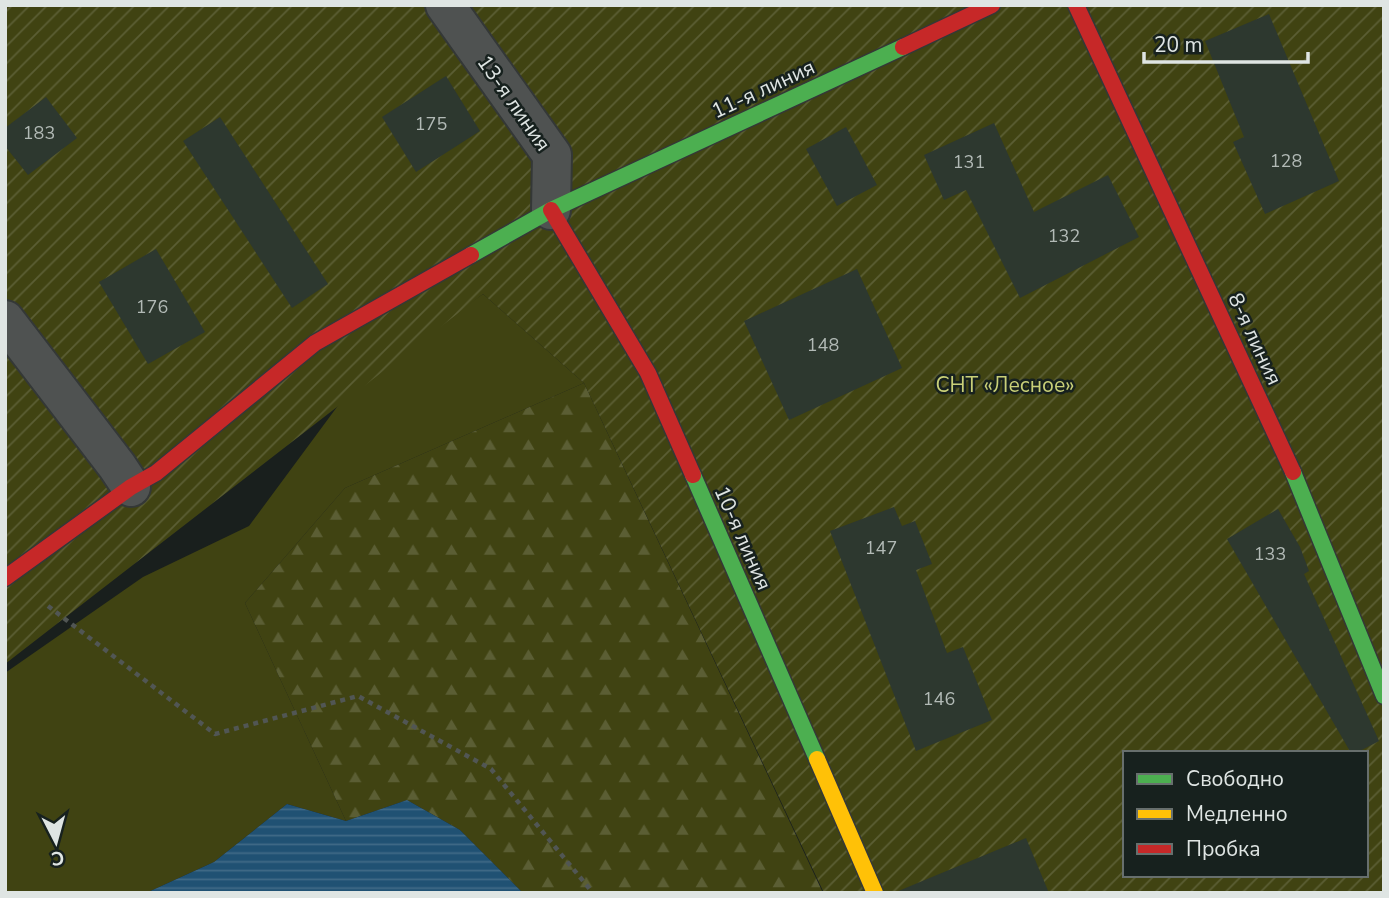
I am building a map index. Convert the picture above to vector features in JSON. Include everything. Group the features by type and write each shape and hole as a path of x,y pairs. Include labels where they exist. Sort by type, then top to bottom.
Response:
{"street":[{"name":"13-я линия","path":"445,5 552,155 551,210"},
{"name":"11-я линия","path":"7,577 131,487 156,472 315,343 551,210 992,5"},
{"name":"8-я линия","path":"1076,5 1290,465 1384,696"},
{"name":"10-я линия","path":"551,210 648,373 875,893"},
{"path":"5,320 131,487"}],"path":[{"path":"7,577 215,734 358,696 491,769 593,893"}],"green space":[{"name":"СНТ «Лесное»","path":"5,5 1384,5 1384,893 824,893 584,383 483,294 5,664"},
{"path":"483,294 584,383 345,488 245,603 346,821 287,804 214,862 146,893 5,893 5,673 143,577 249,526 351,388"},
{"path":"584,383 823,893 523,893 460,830 407,800 346,821 245,603 345,488"}],"water":[{"path":"407,800 460,830 523,893 146,893 214,862 287,804 346,821"}],"building":[{"path":"1269,14 1339,181 1265,214 1233,142 1244,137 1205,41"},
{"path":"446,76 480,131 416,172 382,117"},
{"path":"46,97 77,138 28,175 5,146 5,128"},
{"path":"220,117 328,284 292,308 183,141"},
{"path":"994,123 1034,212 1108,175 1139,237 1020,298 966,190 944,200 924,155"},
{"path":"846,127 877,185 837,206 806,149"},
{"path":"156,249 205,332 148,364 99,282"},
{"path":"857,269 902,368 789,420 744,321"},
{"path":"894,507 902,526 915,521 932,564 916,570 947,653 963,647 992,720 916,751 830,531"},
{"path":"1278,509 1300,547 1309,571 1304,574 1379,741 1360,751 1350,751 1227,539"},
{"path":"1026,838 1049,893 896,893 896,892"}],"traffic: fast":[{"path":"471,255 551,210 903,47"},
{"path":"1293,472 1384,696"},
{"path":"693,475 817,759"}],"traffic: slow":[{"path":"817,759 875,893"}],"traffic: jam":[{"path":"903,47 992,5"},
{"path":"1076,5 1293,472"},
{"path":"551,210 648,373 693,475"},
{"path":"5,578 131,487 156,473 315,343 471,255"}]}
